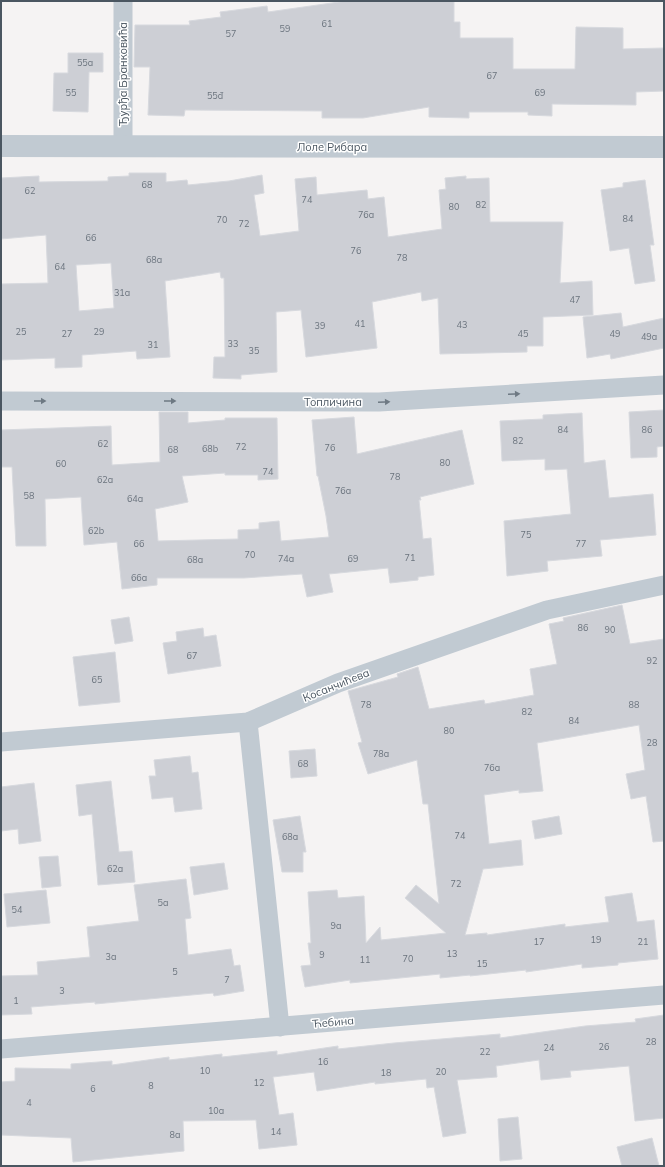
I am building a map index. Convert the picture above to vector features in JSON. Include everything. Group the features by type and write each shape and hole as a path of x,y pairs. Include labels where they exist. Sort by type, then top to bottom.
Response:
{"street":[{"name":"Ђурђа Бранковића","path":"123,1 123,147"},
{"name":"Лоле Рибара","path":"1,146 664,147"},
{"name":"Топличина","path":"1,401 379,402 664,385"},
{"name":"Косанчићева","path":"1,742 248,722 338,683 548,610 664,585"},
{"path":"248,722 280,1027"},
{"name":"Ћебина","path":"1,1050 664,995"}],"building":[{"path":"346,1 454,1 454,22 460,22 460,38 513,38 513,69 575,69 576,27 623,28 623,49 664,48 664,91 636,92 636,105 552,104 552,116 528,115 528,112 469,112 469,118 429,117 429,107 363,118 322,118 322,111 185,110 184,116 148,115 150,67 134,67 135,25 190,25 189,21 221,17 220,12 267,6 268,12"},
{"path":"68,53 103,53 103,72 89,72 88,112 53,111 54,73 68,73"},
{"path":"129,173 166,173 166,182 187,180 188,185 229,181 262,175 264,193 254,195 260,236 299,231 295,179 316,177 317,195 367,190 368,199 384,197 388,237 442,229 439,190 446,189 445,178 466,176 466,179 489,178 490,222 563,222 560,283 592,281 593,315 543,317 543,346 527,346 527,352 440,354 438,298 422,301 421,292 372,302 377,348 306,357 301,310 276,312 277,372 241,375 241,379 213,378 214,357 225,357 224,278 221,278 220,272 165,281 170,357 137,359 136,351 82,355 82,367 55,368 55,358 1,360 1,284 48,283 46,235 1,239 1,178 39,176 39,182 108,181 108,177 129,176","holes":["111,263 114,308 79,311 76,265"]},
{"path":"645,180 654,245 650,245 655,281 635,284 629,248 610,251 601,190 623,187 623,183"},
{"path":"621,313 623,327 664,318 664,348 611,359 610,354 587,358 583,317"},
{"path":"664,410 664,446 657,447 657,457 631,458 629,412"},
{"path":"159,412 188,412 188,423 225,420 225,418 277,418 278,479 258,480 258,475 225,475 225,473 182,476 188,502 155,509 158,541 238,539 238,530 259,529 259,523 279,521 281,541 329,537 317,476 312,420 354,417 357,454 462,430 474,484 420,497 421,500 419,500 423,539 431,538 434,575 418,577 418,580 390,583 388,568 329,574 333,592 307,597 302,574 244,578 157,578 157,585 122,589 117,542 84,545 81,497 45,499 46,546 16,546 12,467 1,467 1,430 111,426 112,465 160,462"},
{"path":"582,413 584,463 605,460 609,498 653,494 656,535 600,540 602,556 547,561 548,571 507,576 504,521 571,514 567,469 545,470 545,459 502,461 500,421 543,419 543,415"},
{"path":"622,605 630,644 664,639 664,841 653,842 646,796 631,799 626,774 645,770 639,725 537,743 543,791 519,793 519,790 484,795 489,844 521,840 523,865 483,869 465,935 487,933 487,935 565,924 565,927 609,922 605,897 632,893 637,922 654,920 658,959 618,963 618,965 582,968 582,964 526,972 526,970 470,976 440,978 440,974 350,983 350,980 305,987 301,966 311,965 308,943 311,943 308,892 337,890 338,898 364,896 366,943 380,927 381,940 446,933 405,898 416,885 439,904 428,804 423,804 417,760 368,774 358,743 362,742 348,691 398,677 397,674 418,667 429,709 484,700 485,704 534,695 530,669 557,664 549,624 564,621 563,618"},
{"path":"129,617 133,641 115,644 111,620"},
{"path":"203,628 204,637 216,635 221,666 168,674 163,643 177,641 176,632"},
{"path":"115,652 120,702 79,706 73,657"},
{"path":"315,749 317,776 291,778 289,751"},
{"path":"190,756 192,773 198,772 202,809 175,812 173,797 152,799 149,776 156,776 154,760"},
{"path":"111,781 119,852 132,851 135,882 98,885 92,814 79,816 76,785"},
{"path":"34,783 41,841 19,844 18,829 1,831 1,787"},
{"path":"300,816 306,852 303,852 303,872 282,872 273,820"},
{"path":"559,816 562,834 535,839 532,821"},
{"path":"58,856 61,886 42,888 39,857"},
{"path":"224,863 228,889 194,895 190,867"},
{"path":"186,879 191,918 185,919 188,955 231,949 234,966 240,965 244,991 214,996 213,993 95,1004 95,1002 31,1007 32,1014 1,1015 2,976 38,975 37,962 90,957 87,927 139,921 134,885"},
{"path":"46,890 50,923 7,927 4,894"},
{"path":"664,1015 664,1118 635,1121 629,1066 570,1071 571,1077 541,1080 539,1060 496,1066 497,1077 457,1080 466,1133 443,1137 434,1087 427,1088 426,1079 375,1084 375,1082 317,1091 314,1072 273,1077 279,1115 293,1113 297,1145 259,1149 256,1120 183,1121 184,1151 73,1162 71,1138 1,1135 1,1082 15,1081 15,1068 71,1069 71,1064 112,1061 112,1065 169,1057 169,1060 222,1054 222,1057 277,1051 277,1055 338,1046 338,1049 500,1034 500,1038 585,1026 636,1022 635,1019"},
{"path":"518,1117 522,1159 500,1161 498,1119"},
{"path":"652,1138 659,1166 622,1166 617,1147"}]}
